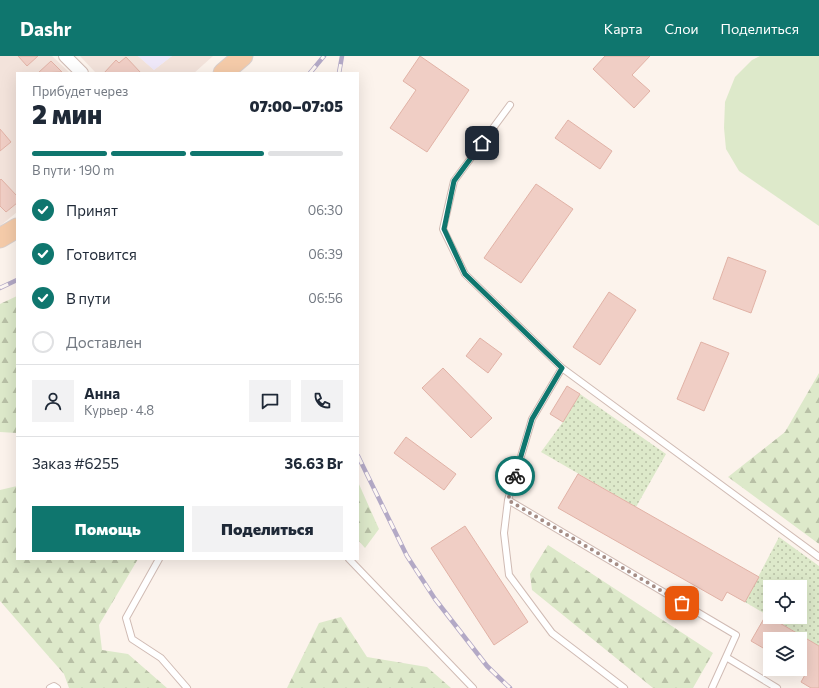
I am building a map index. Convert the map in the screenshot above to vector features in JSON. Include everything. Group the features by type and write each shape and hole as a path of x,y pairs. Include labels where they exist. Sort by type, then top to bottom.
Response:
{"main road":[{"path":"224,72 242,56"},
{"path":"0,238 16,229"}],"street":[{"path":"65,56 81,72"}],"lane":[{"path":"510,105 454,181 444,229 465,274 562,368 819,557"},
{"path":"562,368 532,419 508,500 504,533 509,576 552,633 624,688"},
{"path":"508,500 736,635 712,688"},
{"path":"158,560 126,618 132,639 161,658 187,688"},
{"path":"350,560 473,688"},
{"path":"726,656 777,688"},
{"path":"50,688 54,686 56,688"}],"shaded area":[{"path":"0,56 52,56 69,72 16,72 16,213 0,226"},
{"path":"80,56 138,56 154,70 172,56 213,56 195,72 95,72"},
{"path":"138,56 172,56 154,70"}],"green space":[{"path":"760,56 819,56 819,226 739,171 726,149 724,128 725,102 735,77 752,60"},
{"path":"16,296 16,433 0,432 0,304"},
{"path":"819,373 819,544 728,477 785,432"},
{"path":"580,394 666,454 636,507 541,452 563,422"},
{"path":"359,484 379,529 365,548 359,541"},
{"path":"16,486 16,560 137,560 99,625 102,650 128,654 167,688 69,688 64,674 0,601 0,490"},
{"path":"779,537 819,566 819,646 807,639 807,632 795,632 782,624 807,624 807,580 763,580 763,613 745,602"},
{"path":"548,545 713,653 693,688 653,688 532,590 530,574"},
{"path":"341,617 367,657 427,667 451,688 287,688 319,623"}],"building":[{"path":"18,56 38,56 27,66"},
{"path":"420,56 469,90 427,152 390,128 416,90 403,81"},
{"path":"605,56 650,56 632,75 650,91 634,108 593,69"},
{"path":"126,57 140,72 105,72 116,60 119,63"},
{"path":"51,61 62,72 39,72"},
{"path":"568,120 612,151 600,169 555,138"},
{"path":"0,129 11,142 0,151"},
{"path":"1,179 16,195 16,204 6,212 0,206"},
{"path":"536,184 573,209 521,283 484,258"},
{"path":"728,257 766,271 751,313 713,299"},
{"path":"609,292 636,310 600,365 573,347"},
{"path":"480,338 502,354 488,373 466,356"},
{"path":"701,342 729,353 704,411 677,399"},
{"path":"443,368 492,418 471,438 422,388"},
{"path":"567,386 580,394 563,422 550,414"},
{"path":"406,437 456,474 444,490 394,453"},
{"path":"578,474 759,577 745,602 727,592 722,601 558,508"},
{"path":"465,526 528,622 494,645 431,548"},
{"path":"763,620 763,624 781,624 795,632 763,632 763,648 751,641"},
{"path":"807,639 819,646 819,688 811,688 801,682 804,676 807,676"}],"railway":[{"path":"311,72 324,56"},
{"path":"339,72 342,56"},
{"path":"0,288 16,280"},
{"path":"359,458 407,556 435,599 487,666 510,688"}],"way so far":[{"path":"515,476 508,500 682,603"}],"route":[{"path":"482,143 454,181 444,229 465,274 562,368 532,419 515,476"}]}
